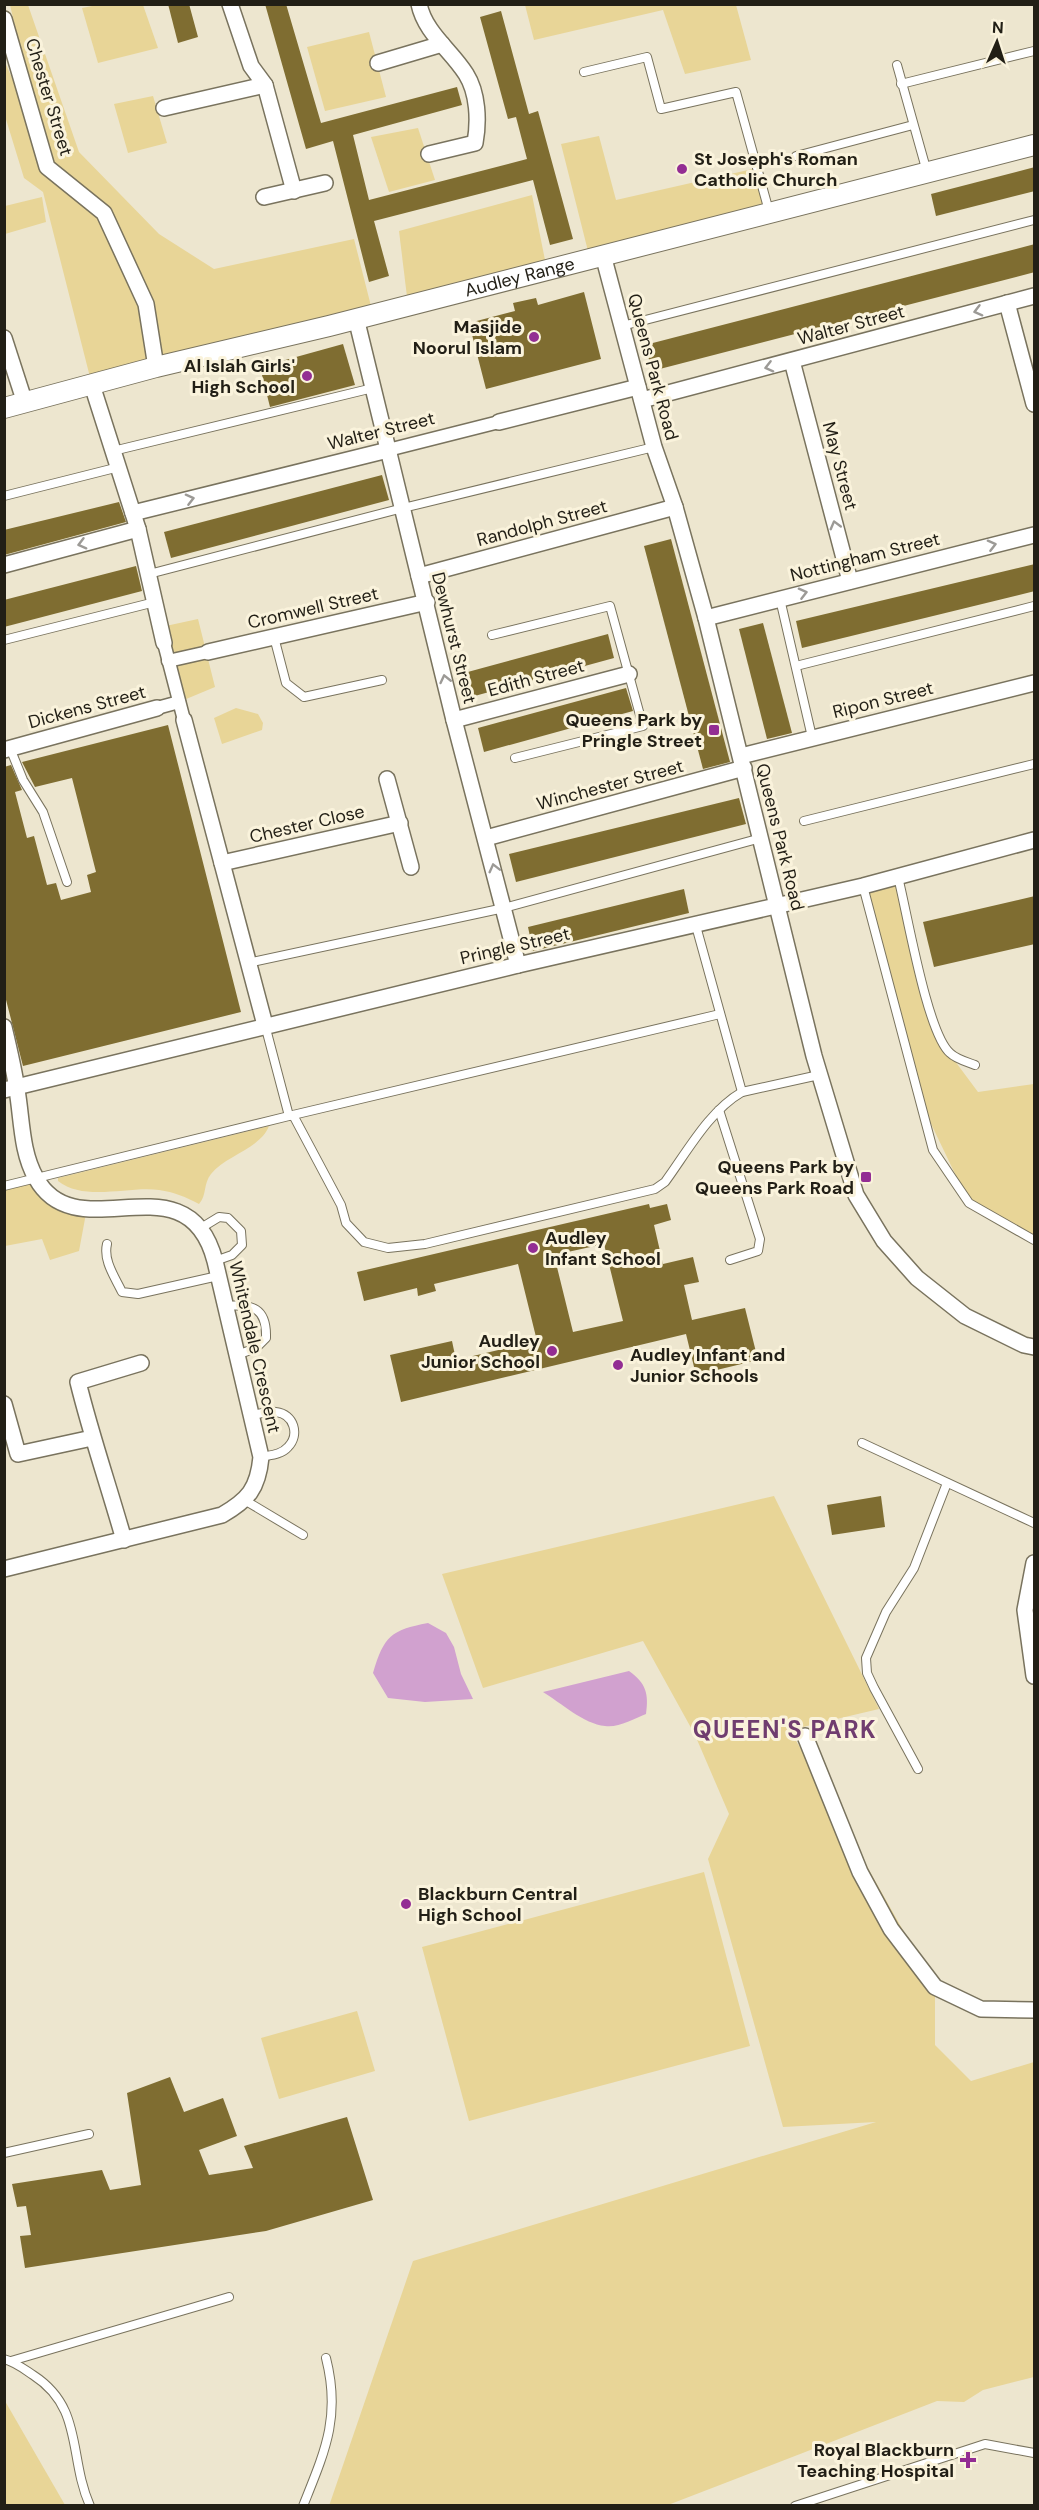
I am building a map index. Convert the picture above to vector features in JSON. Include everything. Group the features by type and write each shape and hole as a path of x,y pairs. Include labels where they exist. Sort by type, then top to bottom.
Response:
{"street":[{"path":"230,4 251,66 265,85 294,191"},
{"path":"419,4 422,19 467,75 479,121 475,142 429,154"},
{"name":"Chester Street","path":"4,20 47,167 104,213 146,304 156,368"},
{"path":"378,63 442,44"},
{"path":"164,108 265,85"},
{"name":"Audley Range","path":"4,408 1035,145"},
{"path":"264,197 325,183"},
{"name":"Queens Park Road","path":"603,255 654,447 675,507 706,618 819,1075 856,1195 884,1241 916,1278 965,1316 1024,1345 1035,1347"},
{"name":"Walter Street","path":"133,513 499,422 792,361 1035,296"},
{"path":"1007,303 1035,404"},
{"name":"Dewhurst Street","path":"356,318 454,720 518,965"},
{"path":"4,338 25,403"},
{"name":"May Street","path":"792,361 850,581"},
{"path":"92,385 138,529 168,661 265,1026"},
{"name":"Randolph Street","path":"419,576 675,507"},
{"path":"4,565 138,529"},
{"name":"Nottingham Street","path":"706,618 1035,535"},
{"name":"Cromwell Street","path":"208,652 427,603"},
{"path":"168,661 208,652"},
{"name":"Edith Street","path":"454,720 628,674"},
{"name":"Ripon Street","path":"742,762 812,737 1035,683"},
{"name":"Dickens Street","path":"7,749 179,702"},
{"name":"Winchester Street","path":"486,838 742,762"},
{"path":"387,779 411,867"},
{"name":"Chester Close","path":"222,863 400,823"},
{"name":"Pringle Street","path":"11,1089 518,965 863,886 1035,840"},
{"path":"4,1027 11,1089 26,1153 36,1179 50,1196 64,1206 103,1209 168,1207 192,1220 201,1228"},
{"name":"Whitendale Crescent","path":"201,1228 210,1244 217,1269 261,1457 260,1466 246,1501"},
{"path":"124,1540 99,1452 92,1438 78,1382 141,1363"},
{"path":"4,1404 18,1454 92,1438"},
{"path":"4,1569 222,1515 246,1501"},
{"path":"1035,1563 1025,1610 1035,1676"},
{"path":"805,1736 860,1872 891,1929 935,1988 981,2009 1035,2010"}],"lane":[{"path":"901,84 1035,51"},
{"path":"584,72 647,57 661,110 736,92 770,212"},
{"path":"897,65 927,172"},
{"path":"796,156 913,125"},
{"path":"622,326 1035,220"},
{"path":"113,450 373,388"},
{"path":"148,574 403,508 654,447"},
{"path":"4,496 118,467"},
{"path":"780,599 812,737"},
{"path":"4,640 155,602"},
{"path":"492,635 610,606 643,726 515,758"},
{"path":"796,666 1035,606"},
{"path":"274,637 286,683 304,697 382,680"},
{"path":"7,749 43,812 67,882"},
{"path":"804,821 1035,764"},
{"path":"249,963 504,908 761,838"},
{"path":"898,877 940,1041 951,1054 975,1065"},
{"path":"863,886 933,1150 969,1203 1035,1240"},
{"path":"696,926 742,1092"},
{"path":"4,1186 291,1115 720,1014"},
{"path":"265,1026 291,1115 341,1205 346,1223 364,1242 388,1248 425,1244 655,1189 665,1182 719,1110 742,1092 819,1075"},
{"path":"719,1110 760,1239 758,1251 730,1260"},
{"path":"107,1244 105,1252 110,1269 122,1292 138,1294 217,1269 242,1245 241,1231 228,1218 219,1217 201,1228"},
{"path":"224,1306 247,1304 260,1312 266,1325 266,1338 256,1348 237,1355"},
{"path":"252,1415 277,1412 289,1417 295,1427 294,1437 288,1448 278,1454 261,1457"},
{"path":"862,1443 1035,1523"},
{"path":"918,1769 874,1688 867,1673 866,1658 886,1612 914,1568 948,1483"},
{"path":"246,1501 303,1535"},
{"path":"4,2153 89,2134"},
{"path":"8,2360 229,2297"},
{"path":"303,2505 325,2450 330,2426 333,2387 326,2358"},
{"path":"8,2360 49,2385 68,2412 83,2490 90,2505"},
{"path":"795,2505 985,2444 1035,2453"}],"shaded area":[{"path":"10,5 28,5 79,152 159,234 214,269 354,239 373,314 92,385 43,192 24,178 5,116 4,60 44,150"},
{"path":"97,5 143,5 158,48 98,63 82,8"},
{"path":"525,5 736,5 751,60 685,74 663,10 534,40"},
{"path":"369,32 386,97 325,111 307,47"},
{"path":"153,96 167,143 128,153 114,104"},
{"path":"418,128 435,180 389,192 371,137"},
{"path":"599,136 616,200 757,168 770,212 590,259 561,144"},
{"path":"532,195 547,270 408,305 399,231"},
{"path":"42,197 46,222 5,234 5,206"},
{"path":"198,619 215,687 179,702 161,627"},
{"path":"236,708 258,714 263,723 262,730 222,744 214,718"},
{"path":"898,877 940,1041 978,1092 1034,1084 1034,1240 969,1203 923,1107 863,886"},
{"path":"269,1126 258,1141 217,1167 207,1182 199,1204 180,1195 164,1191 147,1189 81,1191 58,1181 58,1178"},
{"path":"36,1179 50,1196 87,1208 79,1251 50,1260 42,1239 5,1246 4,1186"},
{"path":"774,1496 879,1709 790,1730 935,1987 935,2045 971,2081 1034,2062 1034,2377 983,2390 964,2402 937,2401 668,2505 329,2506 413,2261 876,2122 783,2127 708,1859 729,1814 695,1735 643,1641 483,1688 442,1574"},
{"path":"428,1623 446,1633 454,1647 461,1674 473,1699 425,1702 388,1698 373,1673 385,1643 391,1637 397,1632"},
{"path":"629,1671 639,1680 645,1690 646,1714 621,1724 605,1726 589,1721 543,1692"},
{"path":"704,1872 750,2046 469,2121 422,1947"},
{"path":"357,2011 375,2071 279,2099 261,2038"},
{"path":"5,2401 65,2505 5,2505"}],"building":[{"path":"168,4 189,4 198,37 178,43"},
{"path":"265,4 286,4 321,123 457,87 462,105 353,135 369,200 527,159 516,117 508,119 480,17 501,11 529,114 538,111 573,239 550,245 533,180 374,221 389,276 369,282 333,141 306,149"},
{"path":"1035,167 1035,191 936,216 931,194"},
{"path":"1035,244 1035,272 652,371 645,345"},
{"name":"Masjide Noorul Islam","path":"584,292 601,359 486,389 469,323 515,311 513,303 536,298 538,305"},
{"name":"Al Islah Girls' High School","path":"343,344 355,385 270,407 260,367"},
{"path":"382,475 389,500 171,558 164,532"},
{"path":"119,502 126,522 4,555 4,530"},
{"path":"671,539 730,762 703,769 644,546"},
{"path":"1035,564 1035,591 802,648 796,621"},
{"path":"136,566 142,591 4,627 4,600"},
{"path":"763,623 792,733 767,739 739,629"},
{"path":"608,634 614,658 471,697 464,673"},
{"path":"626,688 633,711 484,752 478,728"},
{"path":"168,725 241,1012 23,1066 4,992 4,767 11,765 22,790 15,792 27,838 34,836 47,885 56,883 61,900 91,892 87,875 96,872 72,778 35,787 22,762"},
{"path":"739,798 746,824 516,882 509,854"},
{"path":"684,889 689,913 533,951 528,927"},
{"path":"1035,896 1035,944 934,967 923,922"},
{"path":"649,1204 650,1208 667,1204 671,1220 654,1225 663,1264 693,1257 699,1282 684,1285 692,1320 745,1308 758,1360 696,1375 686,1334 401,1402 390,1355 452,1341 456,1360 537,1341 518,1264 434,1284 436,1291 418,1296 417,1288 364,1301 357,1272","holes":["604,1244 623,1321 573,1332 554,1255"]},
{"path":"881,1496 885,1527 832,1535 827,1505"},
{"path":"170,2077 184,2112 223,2098 237,2136 199,2150 209,2175 253,2168 244,2146 347,2117 373,2200 266,2231 25,2268 20,2236 31,2235 26,2206 17,2207 12,2184 102,2170 110,2190 141,2185 127,2093"}],"place":[{"name":"St Joseph's Roman Catholic Church","path":"682,169"},
{"name":"Masjide Noorul Islam","path":"534,337"},
{"name":"Al Islah Girls' High School","path":"307,376"},
{"name":"Queens Park by Pringle Street","path":"714,730"},
{"name":"Queens Park by Queens Park Road","path":"866,1177"},
{"name":"Audley Infant School","path":"533,1248"},
{"name":"Audley Junior School","path":"552,1351"},
{"name":"Audley Infant and Junior Schools","path":"618,1365"},
{"name":"Blackburn Central High School","path":"406,1904"},
{"name":"Royal Blackburn Teaching Hospital","path":"968,2460"}],"district":[{"name":"QUEEN'S PARK","path":"785,1729"}]}
